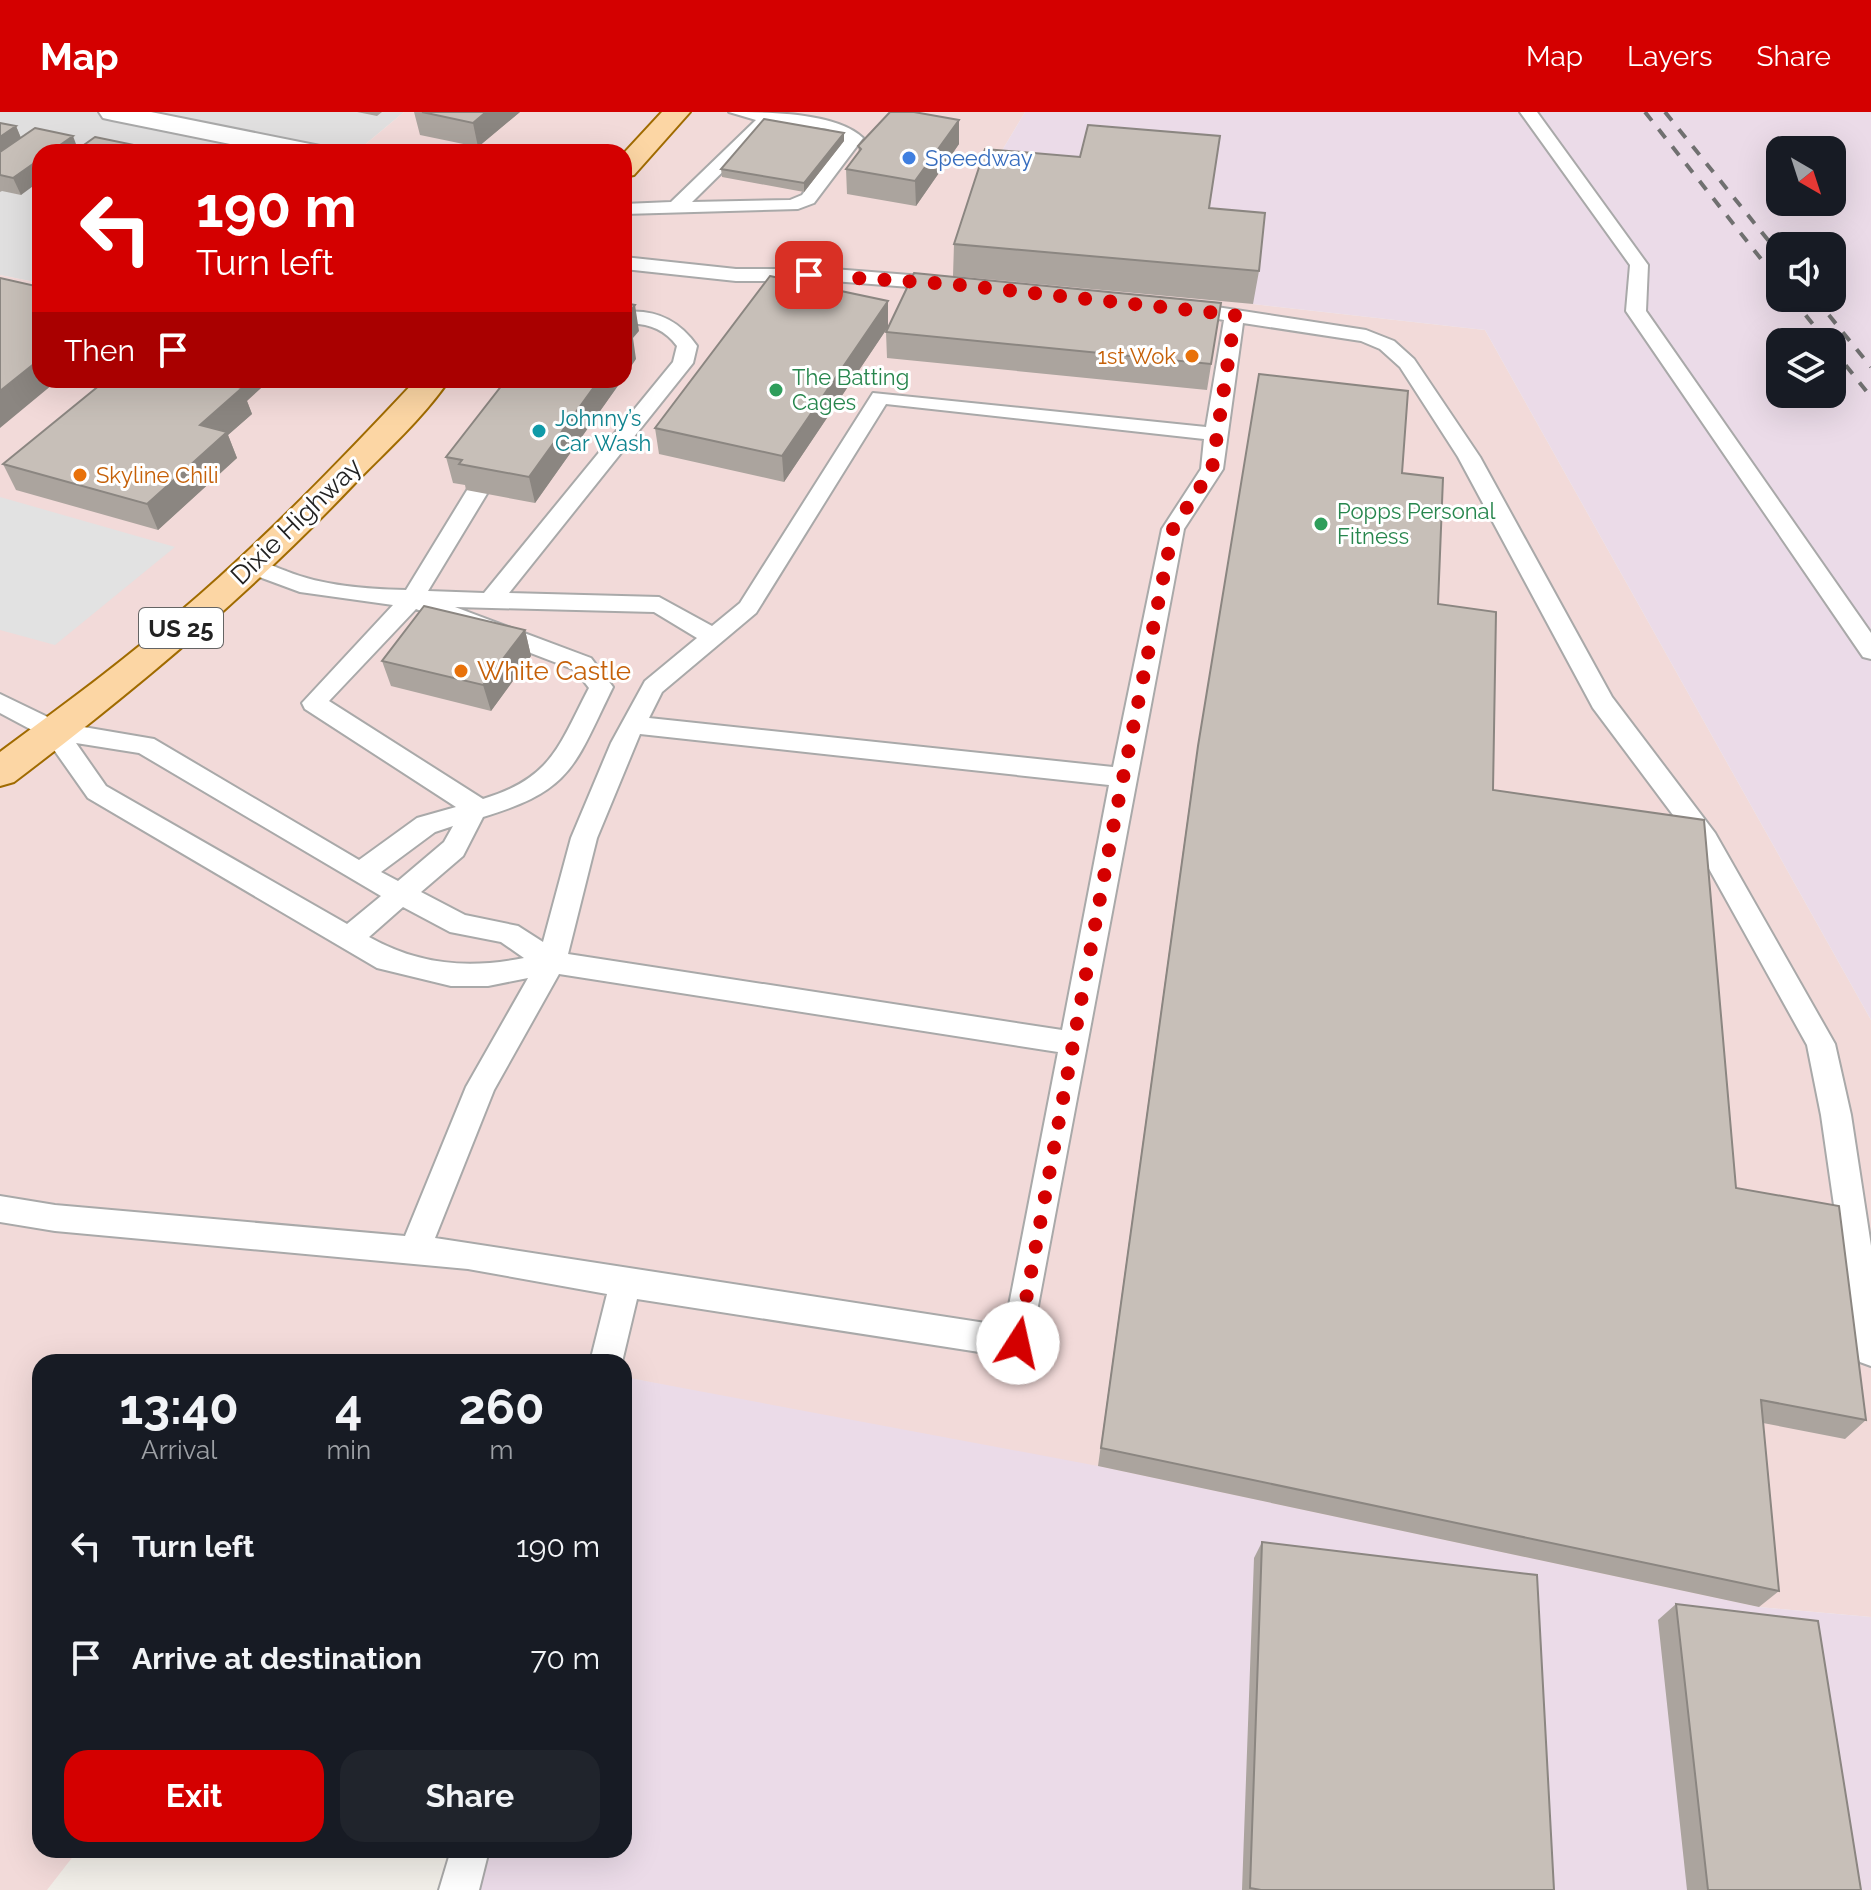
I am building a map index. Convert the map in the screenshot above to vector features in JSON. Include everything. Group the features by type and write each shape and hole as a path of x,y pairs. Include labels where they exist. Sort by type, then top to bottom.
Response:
{"main road":[{"path":"632,160 677,112"},
{"name":"Dixie Highway","path":"0,772 114,686 251,566 368,452 426,388"}],"street":[{"path":"112,112 270,144"}],"lane":[{"path":"632,209 767,208 808,199 854,138 833,125 737,112"},
{"path":"1528,112 1639,265 1636,311 1871,651"},
{"path":"675,209 769,116"},
{"path":"632,264 736,275 833,275 965,286"},
{"path":"1168,307 1366,336 1387,345 1407,363 1469,457 1602,702 1706,840 1821,1044 1836,1115 1871,1351"},
{"path":"0,1209 55,1218 468,1255 625,1283 1018,1343 1123,777 1173,529 1212,469 1235,315"},
{"path":"490,601 683,363 687,346 670,326 645,318 632,318"},
{"path":"414,1252 481,1087 552,962 584,838 653,687 748,608 880,397 1215,434"},
{"path":"476,807 314,703 412,599 477,492"},
{"path":"251,566 300,585 331,592 412,599 659,605 713,637"},
{"path":"360,873 426,825 476,807 520,797 561,767 601,687 583,664 412,599"},
{"path":"0,702 54,731 145,745 360,873 460,925 508,933 552,962"},
{"path":"633,725 1123,777"},
{"path":"54,731 97,792 387,960 440,976 486,978 552,962 1073,1043"},
{"path":"349,938 454,849 476,807"},
{"path":"608,1354 625,1283"},
{"path":"459,1890 468,1858"}],"shaded area":[{"path":"0,112 404,112 366,144 32,144 32,281 0,275"},
{"path":"404,112 1025,112 984,181 1253,304 1485,330 1871,1020 1871,1617 1759,1607 632,1379 632,1354 32,1354 32,1858 72,1858 47,1890 0,1890 0,275 32,281 32,388 632,388 632,144 366,144"},
{"path":"1025,112 1871,112 1871,1020 1485,330 1253,304 984,181"},
{"path":"0,497 175,547 55,645 0,630"},
{"path":"632,1379 1098,1466 1759,1607 1871,1617 1871,1890 459,1890 468,1858 632,1858"}],"building":[{"path":"422,112 486,112 473,123"},
{"path":"890,112 914,112 959,120 915,181 846,169 861,149 858,146"},
{"path":"764,119 844,133 804,183 721,169"},
{"path":"0,123 16,126 0,137"},
{"path":"1088,125 1220,136 1209,208 1265,213 1259,271 954,244 985,149 1080,157"},
{"path":"35,128 73,136 62,144 32,144 32,165 13,178 0,175 0,152"},
{"path":"95,137 129,144 85,144"},
{"path":"914,273 1221,303 1211,364 886,332"},
{"name":"The Batting Cages","path":"770,276 888,301 782,456 655,428"},
{"path":"0,278 32,285 32,365 0,391"},
{"path":"1259,374 1408,391 1402,473 1443,478 1438,604 1496,612 1493,790 1704,820 1736,1188 1839,1206 1866,1420 1761,1400 1779,1591 1101,1448 1198,746"},
{"path":"96,388 242,388 200,425 227,432 147,504 3,464"},
{"path":"500,388 593,388 529,477 459,464 462,460 446,457"},
{"path":"424,606 525,630 483,685 382,661"},
{"path":"1262,1542 1537,1575 1554,1890 1250,1888"},
{"path":"1676,1604 1818,1621 1861,1890 1708,1890"}],"railway":[{"path":"1645,112 1766,265"},
{"path":"1665,112 1766,238"},
{"path":"1803,312 1816,328"},
{"path":"1826,312 1871,367"},
{"path":"1846,366 1871,397"}],"place":[{"name":"Speedway","path":"909,158"},
{"name":"1st Wok","path":"1192,356"},
{"name":"The Batting Cages","path":"776,390"},
{"name":"Johnny’s Car Wash","path":"539,431"},
{"name":"Skyline Chili","path":"80,475"},
{"name":"Popps Personal Fitness","path":"1321,524"},
{"name":"White Castle","path":"461,671"}],"route":[{"path":"809,275 950,284 1235,315 1212,469 1173,529 1113,828 1018,1343"}]}
